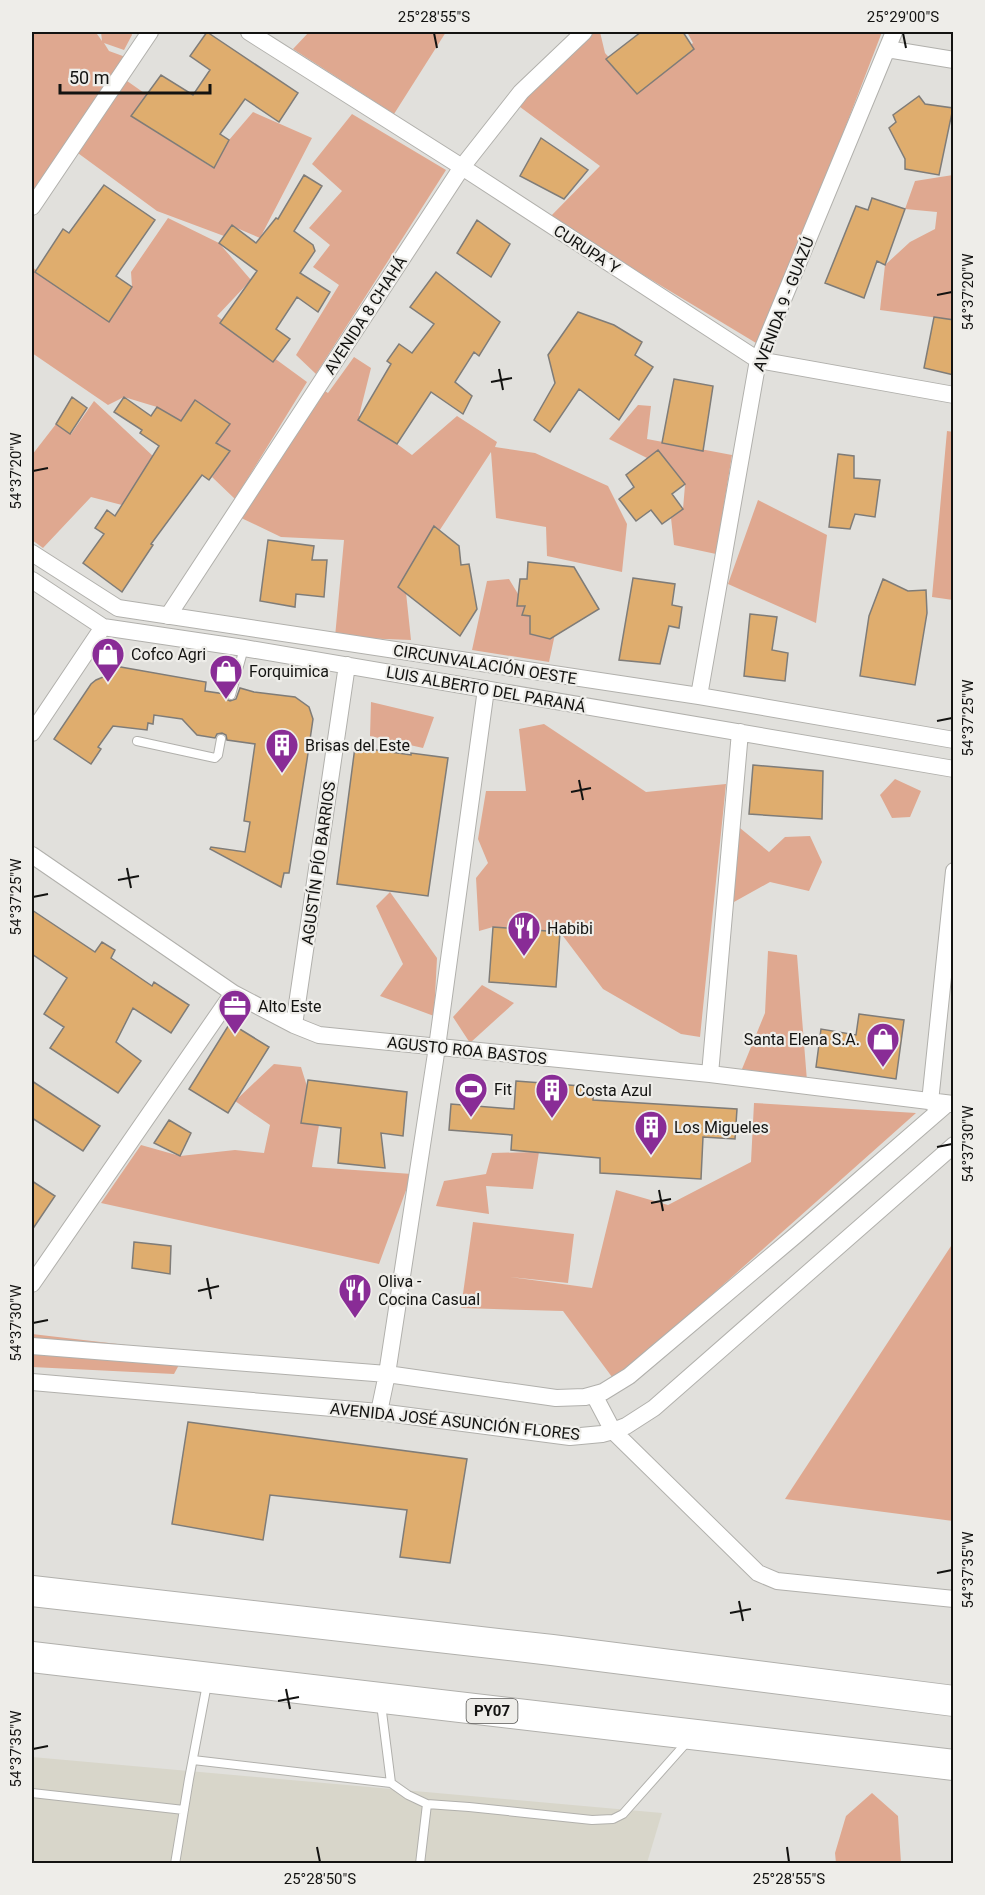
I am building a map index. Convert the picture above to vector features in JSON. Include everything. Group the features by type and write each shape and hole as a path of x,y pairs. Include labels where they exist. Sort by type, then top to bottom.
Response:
{"highway":[{"path":"32,1591 552,1650 954,1701"},
{"name":"PY07","path":"32,1657 954,1765"}],"street":[{"path":"32,207 150,32"},
{"name":"CURUPA´Y","path":"249,32 462,167 758,360 954,396"},
{"name":"AVENIDA 8 CHAHÁ","path":"168,616 462,167 521,92 584,32"},
{"name":"AVENIDA 9 - GUAZÚ","path":"699,696 758,360 894,32"},
{"path":"887,49 954,60"},
{"name":"CIRCUNVALACIÓN OESTE","path":"32,553 118,608 699,696 954,740"},
{"name":"LUIS ALBERTO DEL PARANÁ","path":"32,580 103,627 347,665 954,769"},
{"path":"32,734 103,627"},
{"name":"AGUSTÍN PÍO BARRIOS","path":"294,1025 347,665"},
{"path":"380,1412 437,1047 486,689"},
{"path":"710,1074 740,732"},
{"name":"AGUSTO ROA BASTOS","path":"32,855 233,993 294,1025 319,1035 710,1074 950,1104"},
{"path":"930,1102 954,871"},
{"path":"32,1284 233,993"},
{"name":"AVENIDA JOSÉ ASUNCIÓN FLORES","path":"32,1346 387,1374 556,1398 594,1395 629,1376 950,1104"},
{"name":"AVENIDA JOSÉ ASUNCIÓN FLORES","path":"32,1382 380,1412 570,1437 602,1434 626,1426 654,1408 954,1145"},
{"path":"594,1395 613,1431 758,1573 777,1581 954,1599"}],"lane":[{"path":"231,695 244,648"},
{"path":"137,741 215,758 219,753 221,738"},
{"path":"175,1863 209,1678"},
{"path":"380,1698 391,1783"},
{"path":"193,1760 391,1783 427,1804 592,1820 613,1819 622,1815 693,1734"},
{"path":"32,1793 184,1810"},
{"path":"420,1863 427,1804"}],"shaded area":[{"path":"32,32 87,32 97,34 102,41 101,32 131,32 132,35 124,50 104,43 109,51 131,59 32,195"},
{"path":"309,32 446,32 394,114 293,49"},
{"path":"593,32 600,32 605,53 636,88 693,43 687,32 882,32 761,346 549,218 600,166 516,104"},
{"path":"120,76 147,95 131,116 213,168 229,140 253,112 312,138 260,238 232,226 224,236 157,211 71,148"},
{"path":"352,114 446,170 316,374 296,355 339,285 313,267 330,245 309,228 342,191 312,164"},
{"path":"953,175 953,320 880,310 885,265 910,242 935,229 937,212 905,209 915,181"},
{"path":"168,218 219,243 251,280 217,316 307,382 235,499 212,477 229,452 216,443 229,423 195,400 181,421 157,407 124,397 108,405 32,353 32,267 109,322 132,287 131,272"},
{"path":"354,357 371,368 359,416 412,455 457,416 497,442 495,447 535,453 608,486 627,524 622,572 547,556 546,527 496,518 491,452 405,583 411,640 335,637 344,540 281,537 237,516 320,388 328,393"},
{"path":"94,401 154,457 122,505 91,497 43,548 32,540 32,455 56,424 71,434"},
{"path":"638,405 651,406 647,439 732,455 716,554 674,545 671,518 683,509 685,485 669,464 657,473 647,458 609,439"},
{"path":"947,431 954,432 953,600 932,597"},
{"path":"758,500 827,535 816,623 728,584"},
{"path":"509,579 518,594 525,594 531,622 555,634 549,662 472,650 487,581"},
{"path":"371,702 434,717 423,748 370,736"},
{"path":"544,724 646,792 726,784 700,1037 681,1034 603,989 560,932 493,927 479,931 476,878 488,863 478,839 486,791 526,791 519,729"},
{"path":"895,779 921,791 910,817 892,818 880,795"},
{"path":"740,828 769,852 785,837 810,836 822,862 809,891 770,882 725,907"},
{"path":"390,892 437,958 434,1016 380,996 403,964 376,906"},
{"path":"768,951 797,955 807,1081 742,1069 765,1013"},
{"path":"482,985 514,1003 470,1043 453,1017"},
{"path":"274,1064 301,1067 319,1125 312,1167 412,1174 379,1264 101,1203 141,1145 180,1156 235,1150 264,1153 270,1125 235,1101"},
{"path":"754,1103 916,1113 615,1381 563,1311 461,1308 473,1222 574,1234 568,1283 510,1277 592,1288 616,1190 668,1205 751,1162"},
{"path":"539,1152 533,1189 486,1186 489,1214 436,1206 444,1181 486,1174 492,1153"},
{"path":"953,1243 953,1521 785,1499"},
{"path":"32,1334 186,1352 174,1374 32,1367"},
{"path":"32,1757 662,1813 647,1863 32,1863"},
{"path":"872,1793 898,1816 901,1863 836,1863 835,1853 846,1816"}],"building":[{"path":"207,32 298,93 279,122 245,99 220,134 229,140 214,168 131,116 161,75 193,95 210,70 190,56"},
{"path":"641,32 683,32 694,49 637,94 606,59"},
{"path":"919,96 925,104 953,108 939,175 905,169 905,159 889,128 896,122 893,115"},
{"path":"541,138 588,170 564,199 520,176"},
{"path":"304,175 322,186 294,231 313,245 315,251 300,273 330,292 318,312 297,297 276,329 290,339 273,362 220,323 257,271 219,243 232,225 256,243 276,218 278,219"},
{"path":"104,185 155,220 116,276 132,287 109,322 35,272 63,229 69,233"},
{"path":"872,198 905,209 885,265 877,261 864,298 825,283 856,206 868,210"},
{"path":"477,220 510,244 491,277 457,253"},
{"path":"436,272 500,322 479,356 474,352 455,382 472,396 463,414 431,392 397,444 358,420 391,364 387,361 399,344 412,353 434,324 410,307"},
{"path":"578,312 614,325 642,342 635,355 653,367 619,420 579,389 550,432 534,420 555,383 548,355"},
{"path":"934,317 954,320 954,375 924,368"},
{"path":"674,379 713,386 703,451 662,443"},
{"path":"72,397 87,408 70,434 56,424"},
{"path":"124,397 151,416 157,407 181,421 195,400 230,424 216,443 230,451 209,480 202,475 151,544 153,545 122,592 83,563 104,534 95,528 107,510 115,516 159,446 140,433 142,430 114,412"},
{"path":"658,450 685,484 672,494 683,509 662,524 651,510 636,521 619,499 634,487 626,475"},
{"path":"838,454 854,456 854,478 880,480 875,517 855,514 850,529 829,527"},
{"path":"434,526 459,546 461,565 469,564 477,609 460,636 398,587"},
{"path":"268,540 314,546 312,560 327,560 324,597 296,594 295,607 260,601"},
{"path":"528,562 574,567 599,609 550,639 530,634 530,616 522,615 525,606 517,606 520,579 527,579"},
{"path":"633,578 675,584 672,605 682,607 679,628 669,626 660,664 619,660"},
{"path":"883,579 908,591 926,590 927,613 915,685 860,676 869,616"},
{"path":"750,614 777,617 772,650 788,653 785,681 744,676"},
{"name":"Brisas del Este","path":"115,666 206,682 205,691 225,694 226,699 230,701 236,699 240,688 295,697 309,707 313,719 307,760 289,873 284,873 281,887 210,849 211,847 245,852 250,822 244,821 255,744 227,740 226,735 222,733 217,734 215,738 197,735 182,719 154,715 153,724 148,723 147,730 113,726 98,747 101,749 91,764 54,739 91,684 113,673"},
{"path":"355,747 448,758 428,896 337,884"},
{"path":"753,765 823,771 822,819 749,814"},
{"path":"32,910 95,952 102,942 115,950 111,958 152,986 154,982 189,1005 171,1033 133,1008 116,1042 141,1061 118,1093 50,1048 64,1027 44,1014 67,978 32,954"},
{"name":"Habibi","path":"493,927 560,932 556,987 489,982"},
{"path":"859,1014 904,1020 896,1079 816,1067 821,1029 856,1035"},
{"path":"230,1023 269,1047 228,1113 189,1089"},
{"path":"308,1080 407,1092 403,1136 381,1133 385,1168 338,1163 341,1128 301,1123"},
{"path":"32,1081 100,1126 83,1151 32,1118"},
{"path":"516,1081 594,1087 593,1100 737,1109 735,1139 703,1137 701,1179 600,1173 600,1158 511,1150 512,1135 449,1130 451,1104 514,1109"},
{"path":"169,1120 191,1133 180,1156 154,1143"},
{"path":"32,1181 55,1196 32,1230"},
{"path":"134,1242 171,1246 170,1274 132,1268"},
{"path":"188,1422 467,1459 450,1563 400,1557 407,1510 270,1495 263,1540 172,1524"}],"place":[{"name":"Cofco Agri","path":"108,683"},
{"name":"Forquimica","path":"226,700"},
{"name":"Brisas del Este","path":"282,774"},
{"name":"Habibi","path":"524,957"},
{"name":"Alto Este","path":"235,1035"},
{"name":"Santa Elena S.A.","path":"883,1068"},
{"name":"Fit","path":"471,1118"},
{"name":"Costa Azul","path":"552,1119"},
{"name":"Los Migueles","path":"651,1156"},
{"name":"Oliva - Cocina Casual","path":"355,1319"}]}
